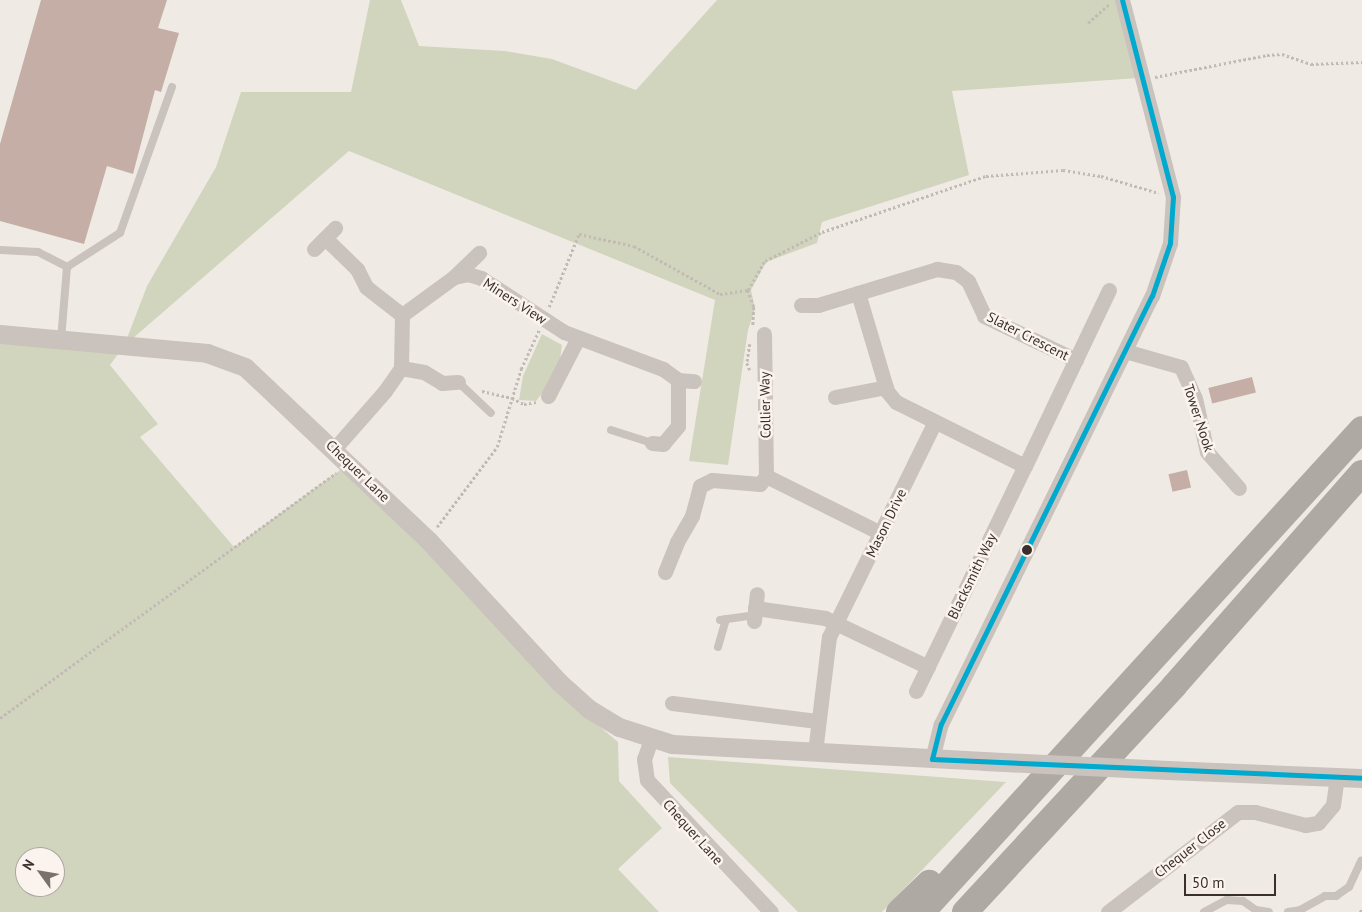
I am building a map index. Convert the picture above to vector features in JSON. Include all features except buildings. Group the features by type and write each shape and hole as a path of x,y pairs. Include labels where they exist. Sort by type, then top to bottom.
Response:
{"highway":[{"path":"922,912 1362,429"},
{"path":"969,909 1187,672 1362,473"},
{"path":"899,912 940,873 1014,812"}],"street":[{"path":"932,759 941,724 1125,351 1163,270 1170,243 1173,197 1145,79 1122,0"},
{"path":"314,249 330,233 356,269 366,287 402,314"},
{"path":"402,314 454,277 479,253"},
{"name":"Slater Crescent","path":"801,305 818,305 937,269 956,272 968,281 984,316 1076,360"},
{"name":"Miners View","path":"454,277 468,274 481,278 544,320 578,338 663,368 678,380"},
{"path":"858,293 886,387 896,402 1025,466 1109,290"},
{"path":"334,448 385,391 401,368 402,314"},
{"name":"Chequer Lane","path":"0,334 207,353 229,359 259,377 428,540 559,682 588,709 619,728 651,739 672,744 932,759 1362,778"},
{"name":"Collier Way","path":"764,334 766,476"},
{"path":"548,396 578,338"},
{"name":"Tower Nook","path":"1125,351 1181,367 1195,398 1207,452 1239,488"},
{"path":"401,368 424,372 442,383 459,384"},
{"path":"652,443 663,444 678,426 678,380 694,381"},
{"path":"835,397 886,387"},
{"name":"Mason Drive","path":"815,752 816,721 825,652 836,623 935,422"},
{"name":"Blacksmith Way","path":"916,691 1025,466"},
{"path":"665,572 692,516 700,486 712,480 760,484 766,476 881,533"},
{"path":"755,610 814,615 836,623 928,667"},
{"path":"672,703 816,721"},
{"name":"Chequer Lane","path":"651,739 644,759 647,780 771,912"},
{"name":"Chequer Close","path":"1108,912 1238,812 1255,812 1305,825 1325,818 1332,805 1336,777"}],"lane":[{"path":"67,267 120,233 172,87"},
{"path":"0,250 38,252 67,267"},
{"path":"61,340 67,267"},
{"path":"459,384 491,413"},
{"path":"610,430 652,443"},
{"path":"718,647 723,620 755,610"},
{"path":"1288,912 1300,910 1325,896 1336,896 1349,887 1361,861"},
{"path":"1204,912 1227,900 1242,901 1254,911 1269,912"}],"path":[{"path":"1088,23 1106,5 1122,0"},
{"path":"1145,79 1267,55 1282,54 1311,64 1362,62"},
{"path":"428,540 497,447 512,398 579,234 634,246 720,294 748,290 765,261 813,236 986,176 1063,170 1101,176 1173,197"},
{"path":"459,384 532,404 548,396"},
{"path":"0,718 349,462"}],"green space":[{"path":"370,0 401,0 419,46 505,51 552,59 636,90 717,0 1116,0 1138,78 952,91 969,175 822,222 817,243 766,262 751,290 755,309 748,330 728,465 689,461 715,300 349,151 124,346 147,286 216,167 241,92 351,92"},
{"path":"0,334 124,346 110,365 158,424 140,437 234,547 343,468 423,546 560,693 618,742 619,781 662,828 618,869 659,912 0,912"},
{"path":"542,334 562,345 560,360 547,387 536,401 519,400 523,376"},
{"path":"668,757 1006,782 882,912 798,912 670,783"}],"transit line":[{"path":"932,759 941,724 1152,296 1170,243 1173,197 1122,0"},
{"path":"932,759 1362,778"}]}
